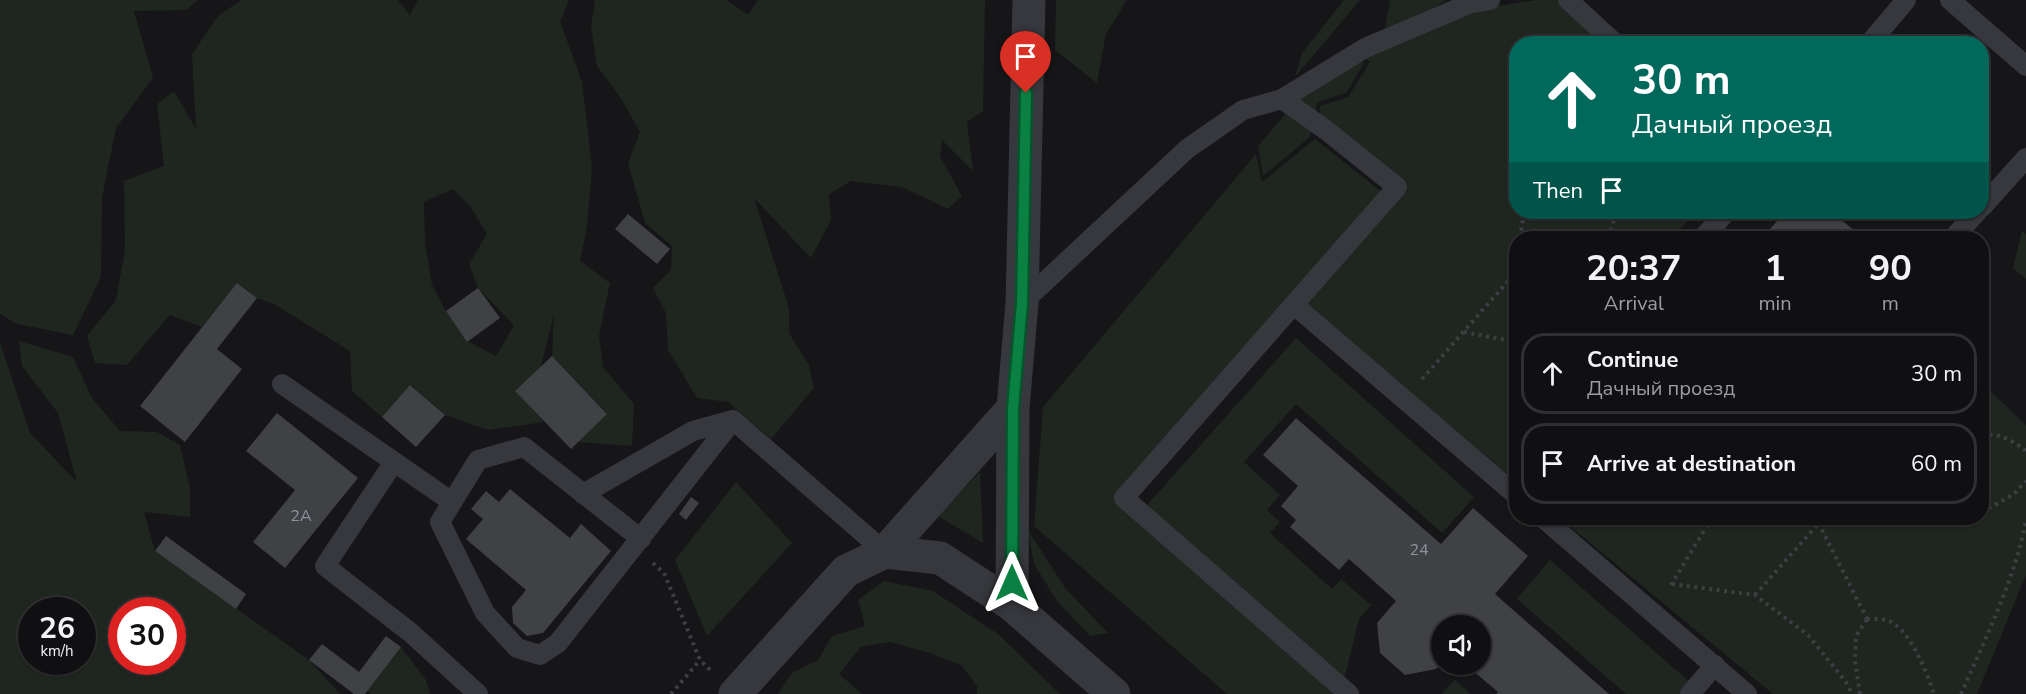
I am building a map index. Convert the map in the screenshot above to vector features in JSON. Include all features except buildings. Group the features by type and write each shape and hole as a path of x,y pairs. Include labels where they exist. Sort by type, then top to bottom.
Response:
{"street":[{"path":"1012,605 1013,408 1022,303 1029,0"},
{"path":"724,684 846,572 885,552 1013,408"},
{"path":"885,552 940,558 1012,605 1114,694"}],"lane":[{"path":"1022,303 1187,149 1243,110 1282,99 1365,48 1471,3 1490,0"},
{"path":"1568,0 1608,36"},
{"path":"1876,36 1906,0"},
{"path":"1950,0 2026,66"},
{"path":"1282,99 1326,130 1397,187 1124,498 1349,694"},
{"path":"1989,199 2026,158"},
{"path":"1709,231 1720,219"},
{"path":"1959,231 1971,219"},
{"path":"1294,305 1509,489"},
{"path":"282,384 452,502"},
{"path":"733,420 885,552"},
{"path":"583,494 693,431 733,420"},
{"path":"638,542 524,447 478,460 440,522 485,613 517,648 540,655 558,642 638,542 733,420"},
{"path":"394,462 326,566 411,633 478,694"},
{"path":"1551,525 1747,694"},
{"path":"1690,694 1715,665"}],"path":[{"path":"1404,399 1509,280"},
{"path":"1464,332 1509,341"},
{"path":"1989,433 2013,441 2026,452"},
{"path":"1989,508 2014,494 2026,481"},
{"path":"1961,694 2015,562 2023,540 2026,519"},
{"path":"1707,525 1672,584 1755,595 1808,635 1846,682 1852,694"},
{"path":"1755,595 1818,525"},
{"path":"1820,525 1867,619"},
{"path":"638,542 664,573 700,660 724,684"},
{"path":"1860,694 1855,661 1856,636 1867,619"},
{"path":"1867,619 1888,620 1907,637 1924,665 1934,694"},
{"path":"671,694 700,660"}],"shaded area":[{"path":"0,0 198,0 186,10 134,11 153,78 116,128 102,198 101,277 73,335 17,324 0,314"},
{"path":"241,0 398,0 410,15 418,0 569,0 560,21 582,82 592,167 587,226 580,261 610,283 599,336 603,367 634,404 632,446 578,442 607,413 552,356 554,314 541,367 516,391 544,422 488,430 445,415 411,385 382,417 352,391 350,351 274,304 257,298 238,283 202,327 170,315 127,365 95,363 87,336 116,300 125,250 124,181 164,166 157,104 174,91 196,129 192,54 218,16","holes":["453,189 470,206 487,234 469,264 478,288 514,325 496,356 467,341 446,311 432,285 425,242 424,202"]},
{"path":"595,0 727,0 748,15 758,0 985,0 983,111 967,122 973,171 942,140 940,156 962,196 948,209 902,187 851,181 829,194 831,220 811,258 754,198 789,308 789,333 809,365 814,388 771,439 728,402 697,398 668,350 666,313 653,288 671,270 672,246 645,223 628,163 640,132 620,97 597,66 591,27"},
{"path":"1056,0 1127,0 1106,34 1097,83 1055,50"},
{"path":"1344,0 1360,0 1295,77 1302,53"},
{"path":"1390,0 1446,0 1382,45"},
{"path":"1536,0 1557,0 1598,36 1509,36 1509,219 1689,219 1678,231 1509,231 1509,475 1305,305 1403,188 1319,120 1320,106 1348,97 1370,62 1361,55 1473,10"},
{"path":"1335,56 1364,63 1347,92 1317,103 1310,137 1263,176 1258,146"},
{"path":"1315,139 1384,194 1115,500 1336,694 1227,694 1034,526 1043,407 1256,154 1262,182"},
{"path":"2022,231 2026,234 2026,279 2013,268"},
{"path":"1296,338 1474,497 1442,533 1296,404 1244,462 1280,495 1267,510 1280,522 1270,533 1332,589 1341,579 1371,605 1359,619 1344,680 1147,505"},
{"path":"19,341 73,357 92,398 120,431 157,432 180,445 190,488 190,517 144,512 155,551 309,660 340,694 0,694 0,342 30,433 77,482 58,413 22,366"},
{"path":"1989,390 2026,425 2026,575 1977,694 1773,694 1568,525 1989,525"},
{"path":"980,472 983,543 938,516"},
{"path":"736,482 792,543 707,636 675,560"},
{"path":"1028,530 1065,588 1108,633 1090,636 1057,601 1034,564"},
{"path":"1550,560 1692,684 1683,694 1626,694 1517,599"},
{"path":"884,581 933,591 998,634 1060,694 977,694 977,686 961,665 930,653 890,642 861,647 839,674 862,694 778,694 792,673 818,660 832,636 865,626 858,600"},
{"path":"401,647 426,680 430,694 371,694 367,691"},
{"path":"1455,680 1471,694 1441,694"}],"route":[{"path":"1012,583 1013,408 1022,303 1026,93"}]}
